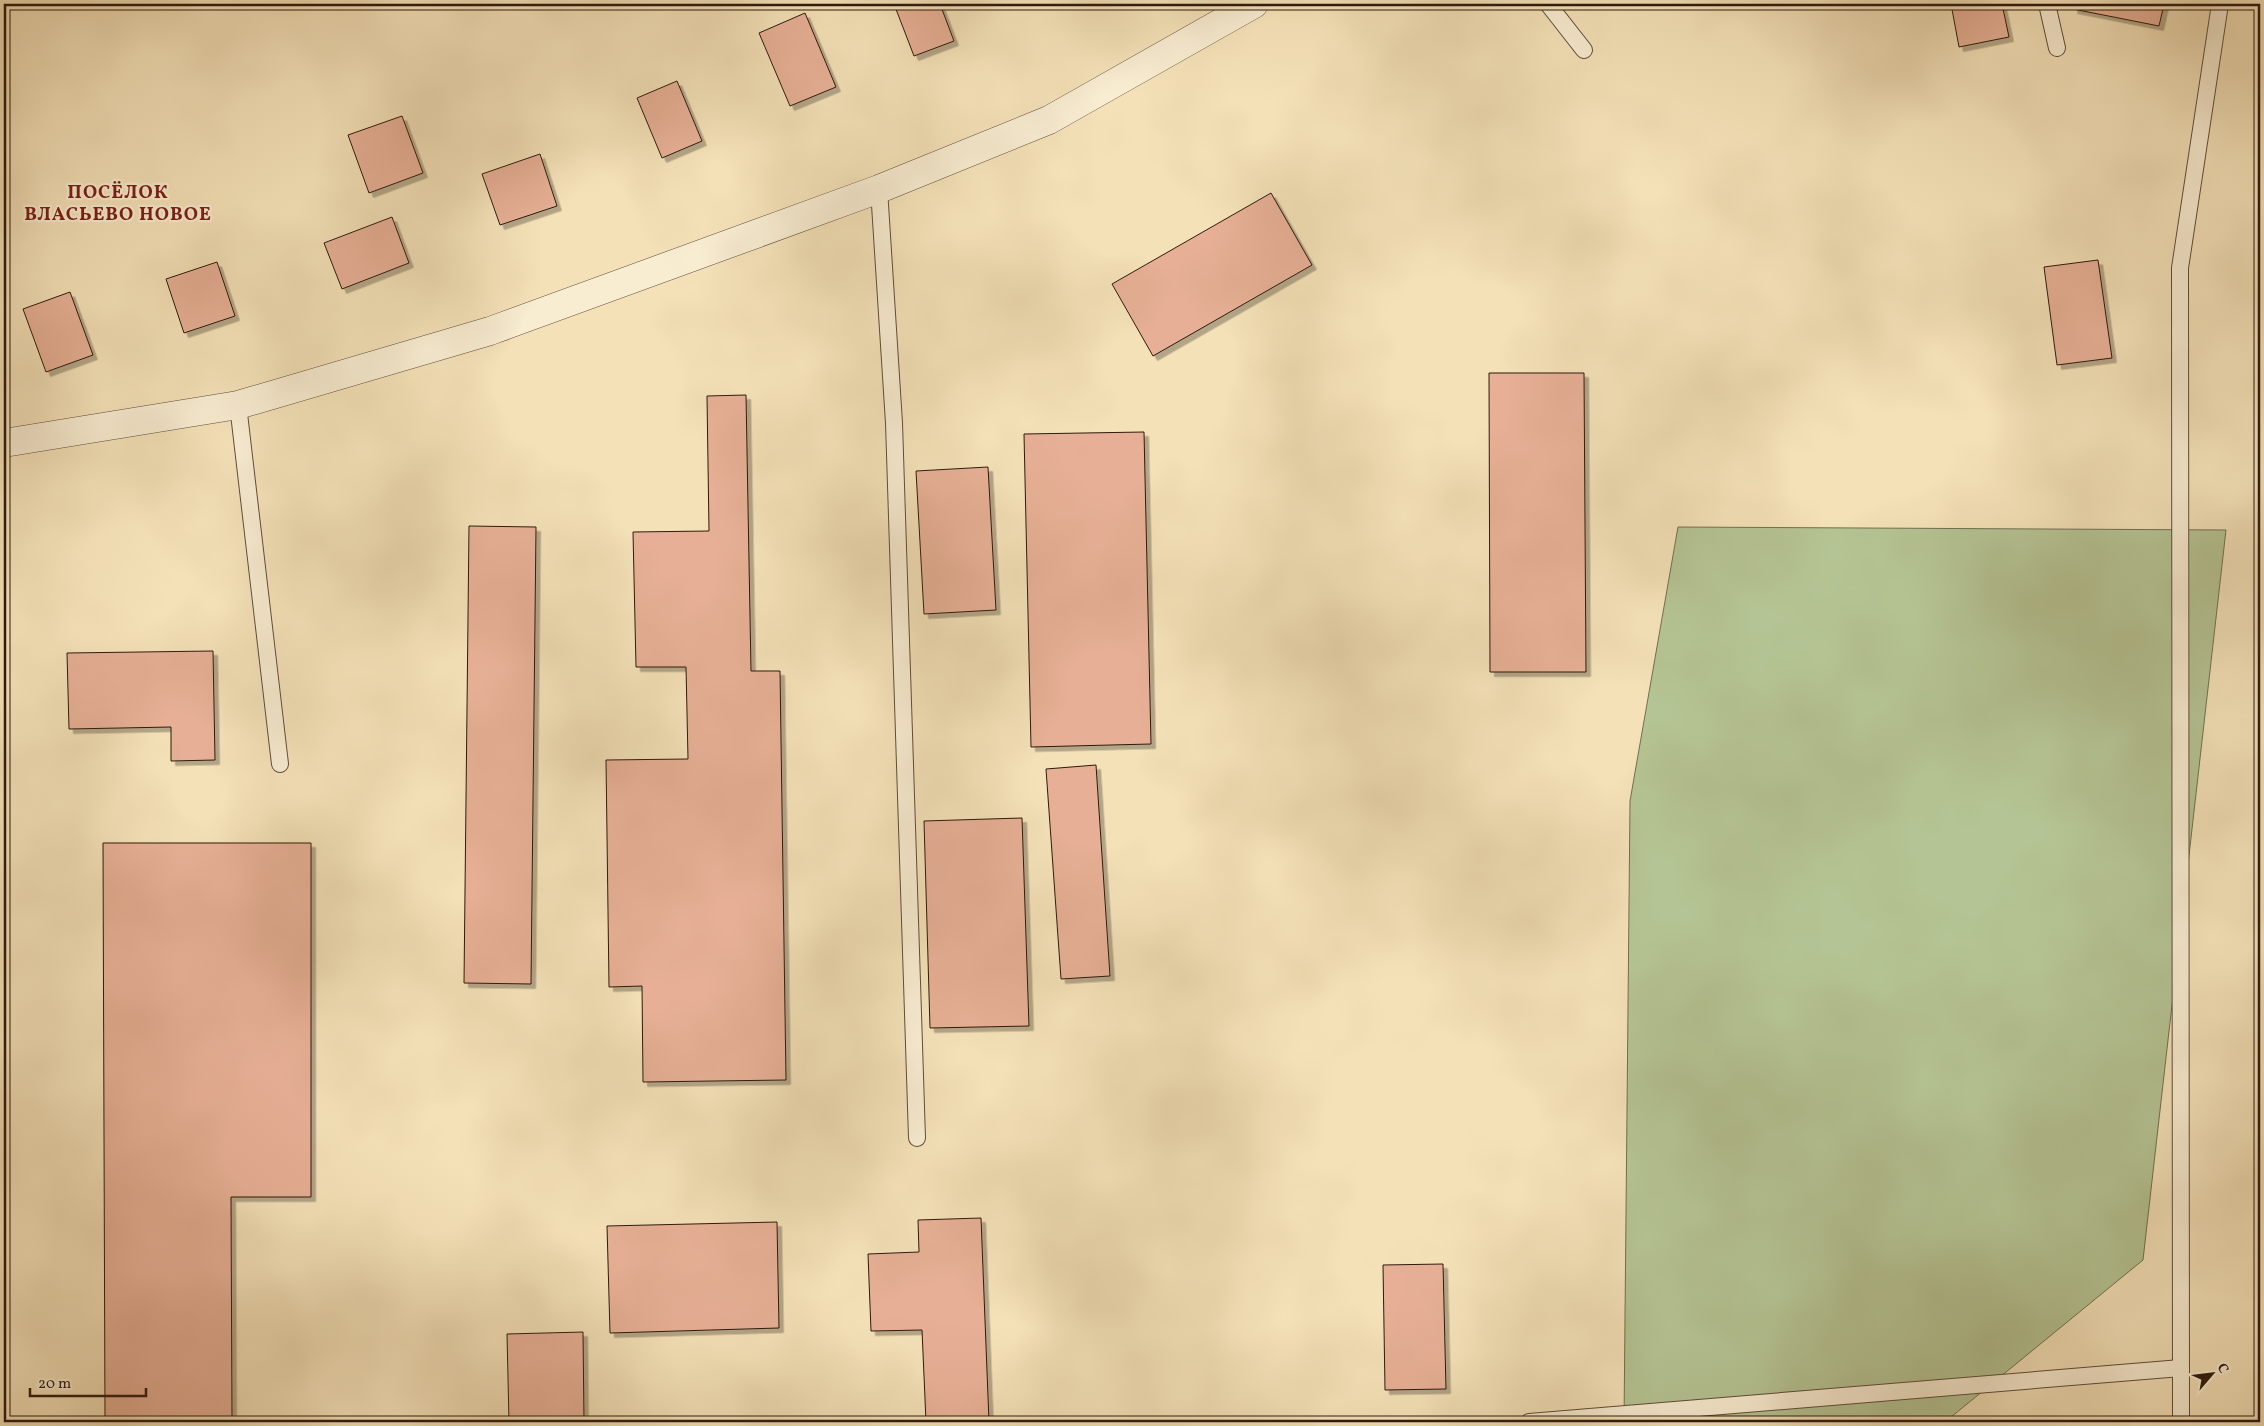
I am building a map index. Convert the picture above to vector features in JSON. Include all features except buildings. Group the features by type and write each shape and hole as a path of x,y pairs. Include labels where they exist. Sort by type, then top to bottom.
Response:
{"street":[{"path":"4,443 238,405 490,331 879,189 1049,120 1254,4"}],"lane":[{"path":"1548,4 1584,50"},
{"path":"2047,4 2057,48"},
{"path":"2181,1422 2180,268 2220,4"},
{"path":"879,189 894,422 917,1138"},
{"path":"238,405 280,764"},
{"path":"1529,1422 2181,1368"}],"green space":[{"path":"1678,527 2226,530 2143,1260 1945,1422 1624,1422 1630,801"}],"district":[{"name":"ПОСЁЛОК ВЛАСЬЕВО НОВОЕ","path":"118,204"}]}
